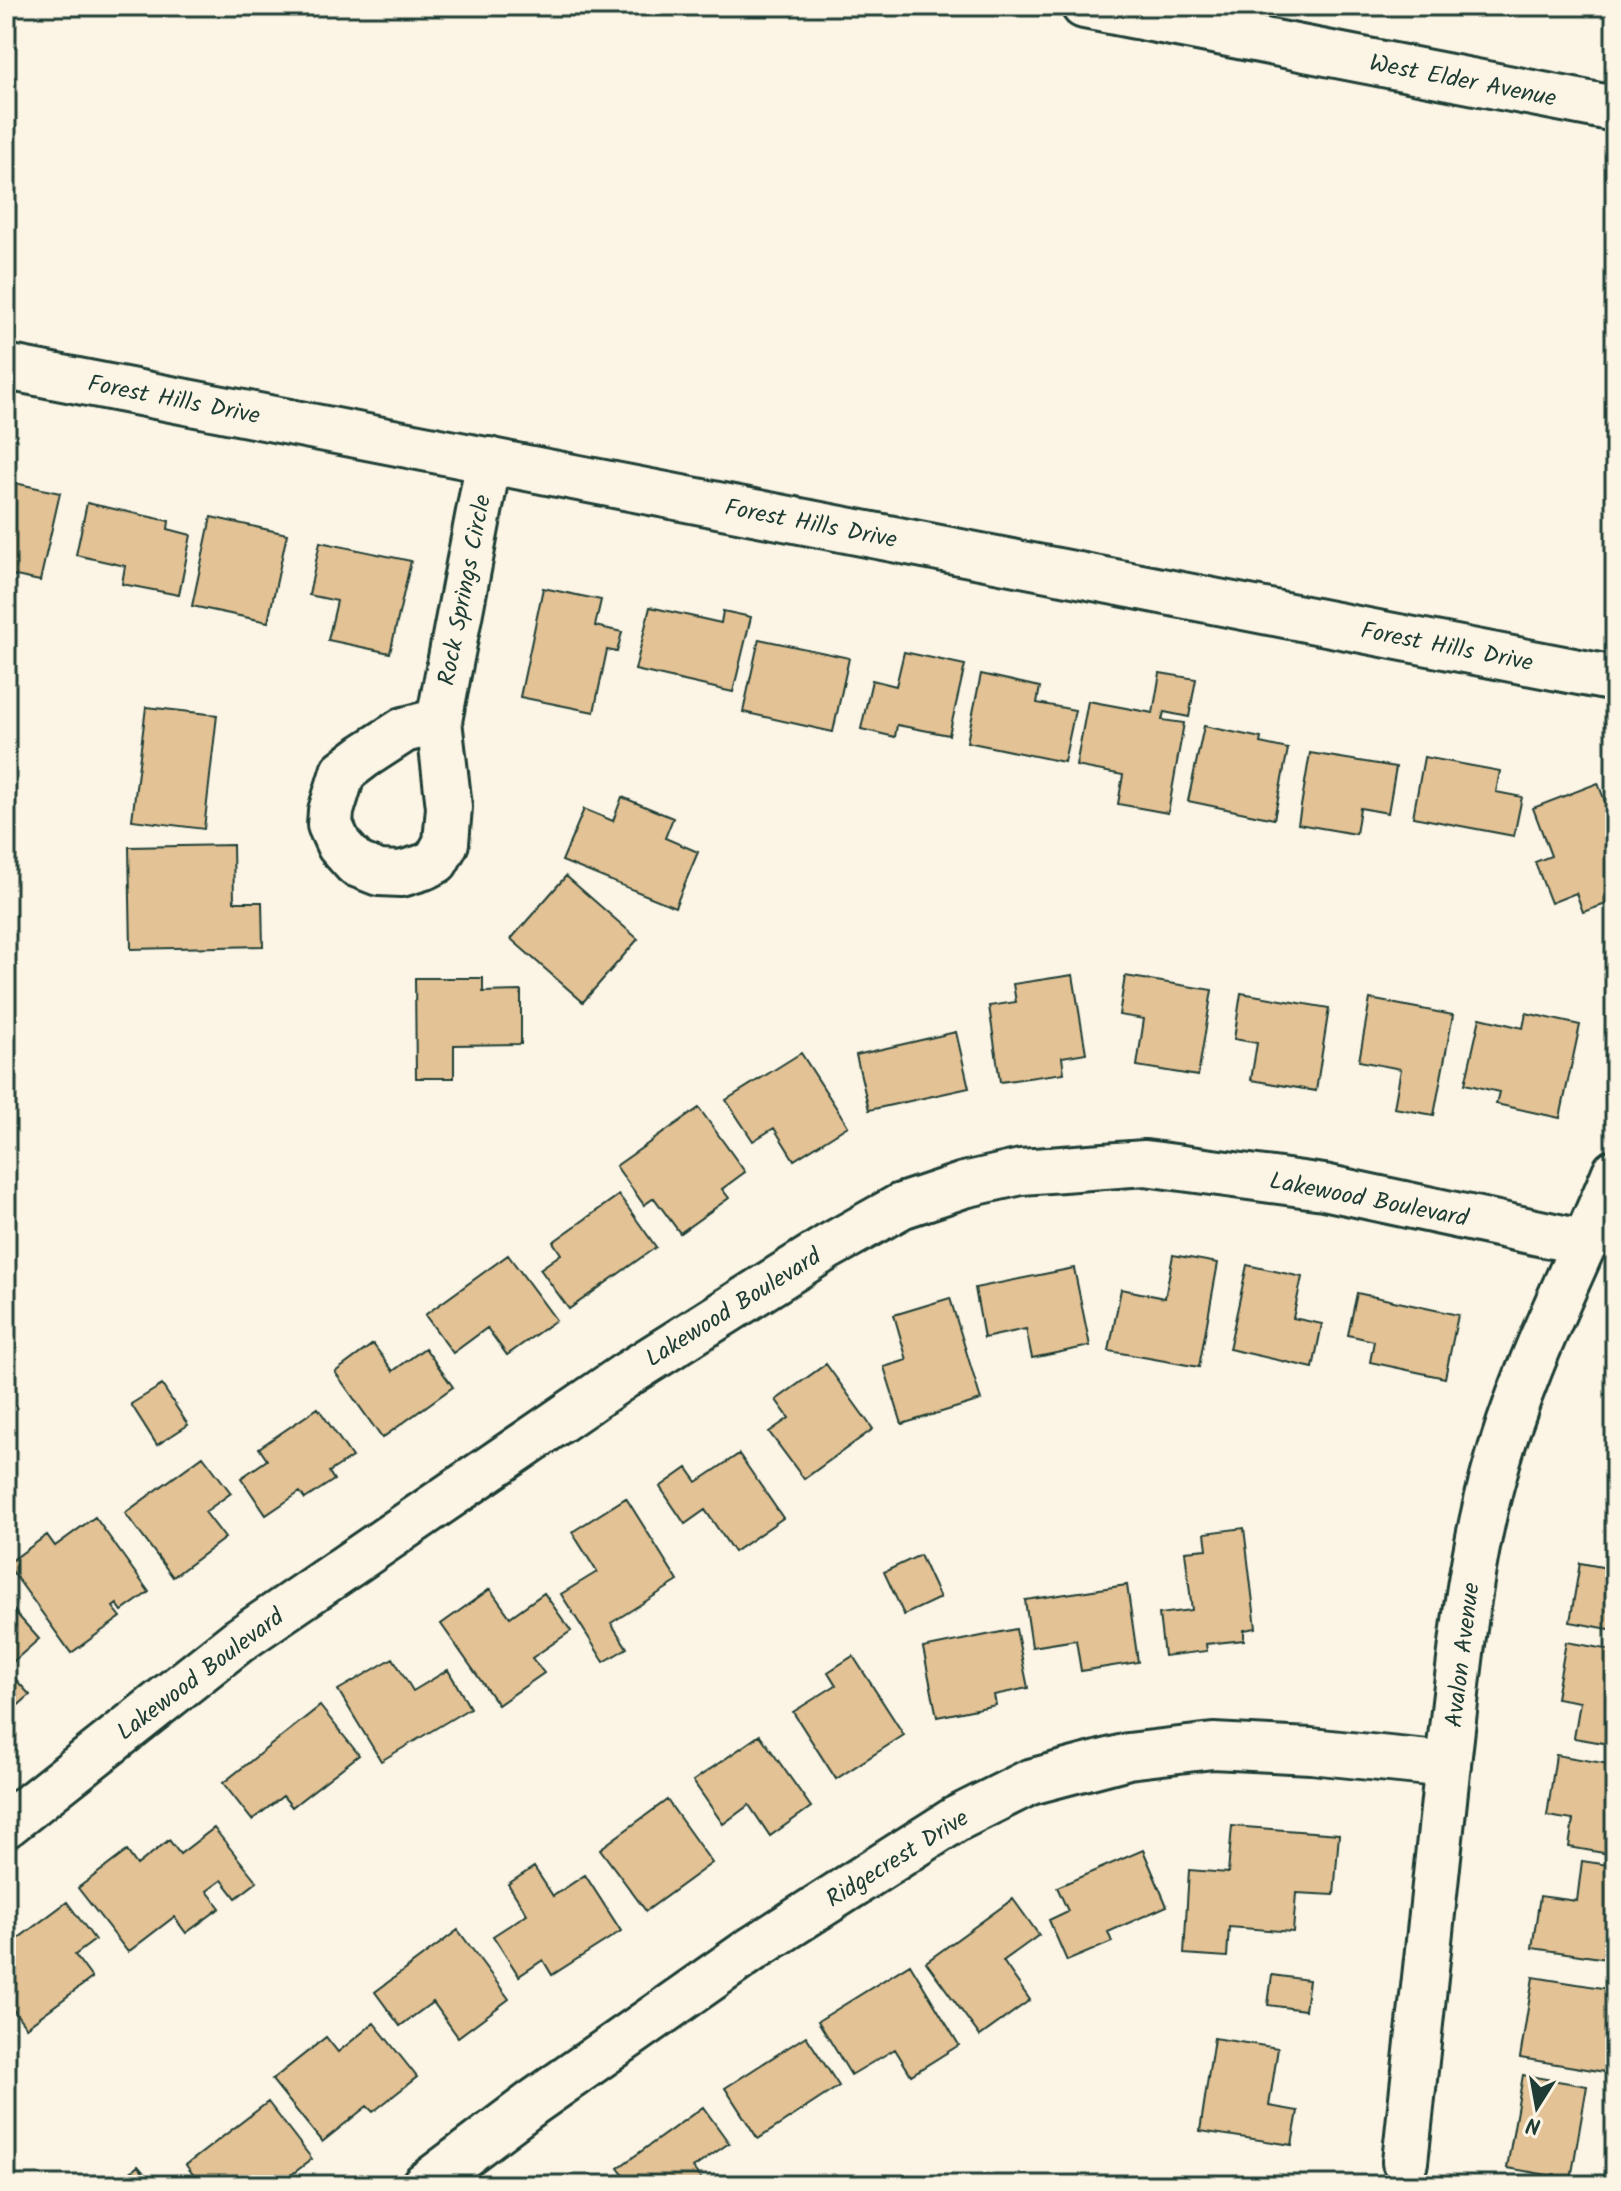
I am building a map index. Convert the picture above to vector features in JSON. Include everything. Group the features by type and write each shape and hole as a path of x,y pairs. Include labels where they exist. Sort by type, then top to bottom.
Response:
{"street":[{"name":"West Elder Avenue","path":"1084,6 1615,109"},
{"name":"Forest Hills Drive","path":"6,367 1615,679"},
{"name":"Rock Springs Circle","path":"439,721 489,460"},
{"name":"Lakewood Boulevard","path":"6,1825 238,1641 626,1375 816,1254 901,1206 964,1185 1021,1172 1145,1163 1324,1187 1586,1243"},
{"name":"Avalon Avenue","path":"1405,2162 1460,1649 1477,1540 1494,1471 1528,1370 1615,1172"},
{"name":"Ridgecrest Drive","path":"424,2185 534,2102 751,1950 956,1819 1030,1782 1128,1756 1213,1746 1311,1751 1448,1765"}],"building":[{"path":"6,481 60,493 40,581 6,574"},
{"path":"87,503 169,521 168,529 191,535 179,595 122,584 125,566 76,555"},
{"path":"211,517 287,534 268,622 192,606"},
{"path":"320,542 411,561 390,653 328,640 337,601 309,595"},
{"path":"543,588 601,600 595,626 622,632 617,652 607,650 594,712 520,697"},
{"path":"650,607 721,623 723,611 751,617 733,692 635,670"},
{"path":"759,639 849,658 833,732 743,712"},
{"path":"904,652 965,665 949,735 897,725 895,737 861,729 872,680 896,686"},
{"path":"1160,673 1196,679 1189,717 1164,712 1162,720 1184,723 1168,813 1118,804 1123,775 1076,766 1088,701 1153,713"},
{"path":"981,674 1040,687 1037,703 1075,710 1064,762 967,742"},
{"path":"146,707 217,715 204,829 132,820"},
{"path":"1204,726 1261,738 1260,743 1288,749 1274,819 1188,801"},
{"path":"1310,753 1396,767 1388,813 1360,808 1356,834 1298,824"},
{"path":"1424,757 1500,771 1496,792 1522,797 1514,836 1413,817"},
{"path":"1598,783 1615,828 1615,901 1583,912 1576,893 1551,903 1535,862 1551,856 1533,808"},
{"path":"622,797 673,818 665,838 698,852 675,907 562,861 584,809 613,821"},
{"path":"233,845 234,902 262,902 263,946 131,949 129,847"},
{"path":"566,876 638,939 583,1002 511,939"},
{"path":"1073,975 1086,1053 1062,1057 1064,1073 1000,1082 989,1006 1016,1002 1013,984"},
{"path":"1125,976 1212,990 1198,1076 1137,1066 1144,1019 1119,1015"},
{"path":"415,978 483,978 483,992 521,991 521,1044 454,1045 454,1078 416,1078"},
{"path":"1241,993 1329,1008 1316,1091 1251,1080 1257,1043 1234,1039"},
{"path":"1370,999 1453,1015 1434,1115 1394,1108 1401,1069 1359,1061"},
{"path":"1526,1013 1580,1025 1560,1118 1496,1104 1499,1092 1465,1084 1480,1018 1523,1028"},
{"path":"956,1032 969,1088 869,1110 856,1055"},
{"path":"801,1053 848,1126 794,1160 774,1128 753,1141 726,1100"},
{"path":"699,1108 745,1172 722,1189 729,1198 680,1233 654,1198 644,1205 616,1166"},
{"path":"619,1195 656,1247 569,1309 540,1269 561,1254 553,1242"},
{"path":"508,1255 556,1320 507,1355 487,1328 453,1353 425,1315"},
{"path":"1173,1255 1218,1263 1199,1367 1109,1351 1121,1289 1165,1298"},
{"path":"1247,1265 1302,1277 1293,1318 1322,1324 1313,1368 1229,1349"},
{"path":"1074,1268 1090,1346 1032,1358 1026,1329 984,1338 975,1288"},
{"path":"1357,1293 1458,1315 1445,1378 1370,1362 1374,1341 1348,1335"},
{"path":"950,1298 981,1400 902,1424 884,1367 907,1360 894,1315"},
{"path":"373,1344 393,1371 425,1348 453,1387 382,1438 335,1372"},
{"path":"826,1364 873,1429 804,1479 769,1432 789,1418 776,1400"},
{"path":"162,1385 188,1425 157,1445 131,1404"},
{"path":"318,1408 352,1457 329,1472 334,1480 305,1499 300,1492 266,1515 241,1478 267,1460 259,1448"},
{"path":"739,1454 783,1518 734,1552 705,1510 685,1524 660,1487 687,1468 697,1482"},
{"path":"203,1456 231,1493 205,1512 225,1538 173,1577 125,1513"},
{"path":"1615,1477 1615,1520 1605,1518"},
{"path":"626,1498 678,1581 611,1623 627,1648 604,1662 561,1594 597,1572 572,1532"},
{"path":"95,1517 149,1592 122,1611 117,1604 113,1607 121,1617 71,1653 7,1564 47,1535 55,1546"},
{"path":"1244,1528 1256,1628 1244,1630 1244,1640 1206,1644 1207,1651 1164,1656 1159,1614 1192,1610 1185,1551 1207,1549 1205,1533"},
{"path":"920,1555 940,1598 904,1615 884,1572"},
{"path":"1615,1555 1615,1630 1570,1622 1580,1563 1613,1569"},
{"path":"1127,1585 1138,1662 1081,1671 1076,1640 1032,1647 1025,1600"},
{"path":"490,1589 510,1617 544,1593 571,1631 532,1658 544,1673 498,1705 441,1624"},
{"path":"6,1604 39,1639 6,1668"},
{"path":"1016,1629 1028,1688 994,1695 996,1705 937,1717 923,1648"},
{"path":"1566,1642 1612,1650 1608,1669 1615,1670 1615,1745 1574,1738 1580,1702 1556,1698"},
{"path":"853,1656 904,1735 836,1779 793,1712 836,1685 828,1672"},
{"path":"393,1658 413,1691 448,1670 470,1708 381,1761 338,1690"},
{"path":"6,1669 30,1695 6,1716"},
{"path":"320,1706 359,1755 292,1807 283,1796 252,1820 223,1783"},
{"path":"760,1735 811,1807 770,1836 749,1805 723,1824 693,1781"},
{"path":"1556,1755 1615,1765 1615,1855 1569,1847 1573,1820 1547,1816"},
{"path":"667,1800 712,1863 646,1911 600,1849"},
{"path":"1232,1826 1339,1834 1334,1895 1296,1893 1293,1932 1229,1927 1227,1957 1184,1954 1189,1870 1228,1873"},
{"path":"214,1828 257,1882 236,1898 222,1880 207,1891 220,1908 186,1933 174,1917 128,1952 78,1888 127,1851 137,1865 169,1840 180,1854"},
{"path":"1143,1850 1167,1906 1108,1932 1112,1942 1067,1961 1049,1920 1068,1911 1057,1887"},
{"path":"1582,1861 1615,1866 1614,1960 1532,1948 1540,1896 1577,1901"},
{"path":"534,1867 553,1896 585,1875 621,1931 552,1975 543,1960 519,1976 493,1936 527,1914 508,1884"},
{"path":"1013,1899 1039,1935 1003,1961 1030,2000 980,2036 926,1962"},
{"path":"67,1902 95,1940 75,1955 92,1978 26,2027 6,2000 6,1966 17,1958 8,1946"},
{"path":"458,1930 509,1999 458,2037 433,2002 400,2026 375,1992"},
{"path":"910,1964 959,2045 911,2075 895,2049 851,2075 818,2021"},
{"path":"1272,1975 1309,1980 1305,2010 1268,2005"},
{"path":"1533,1977 1615,1990 1615,2061 1611,2073 1520,2058"},
{"path":"374,2023 417,2077 373,2112 367,2106 322,2142 272,2080 326,2037 338,2052"},
{"path":"806,2036 839,2086 758,2139 725,2088"},
{"path":"1214,2038 1278,2048 1269,2106 1298,2111 1292,2145 1200,2131"},
{"path":"1523,2075 1587,2086 1571,2179 1507,2168"},
{"path":"268,2102 312,2159 278,2185 201,2185 186,2165"},
{"path":"703,2107 729,2143 693,2168 706,2185 631,2185 618,2168"},
{"path":"138,2166 154,2185 115,2185"}]}
